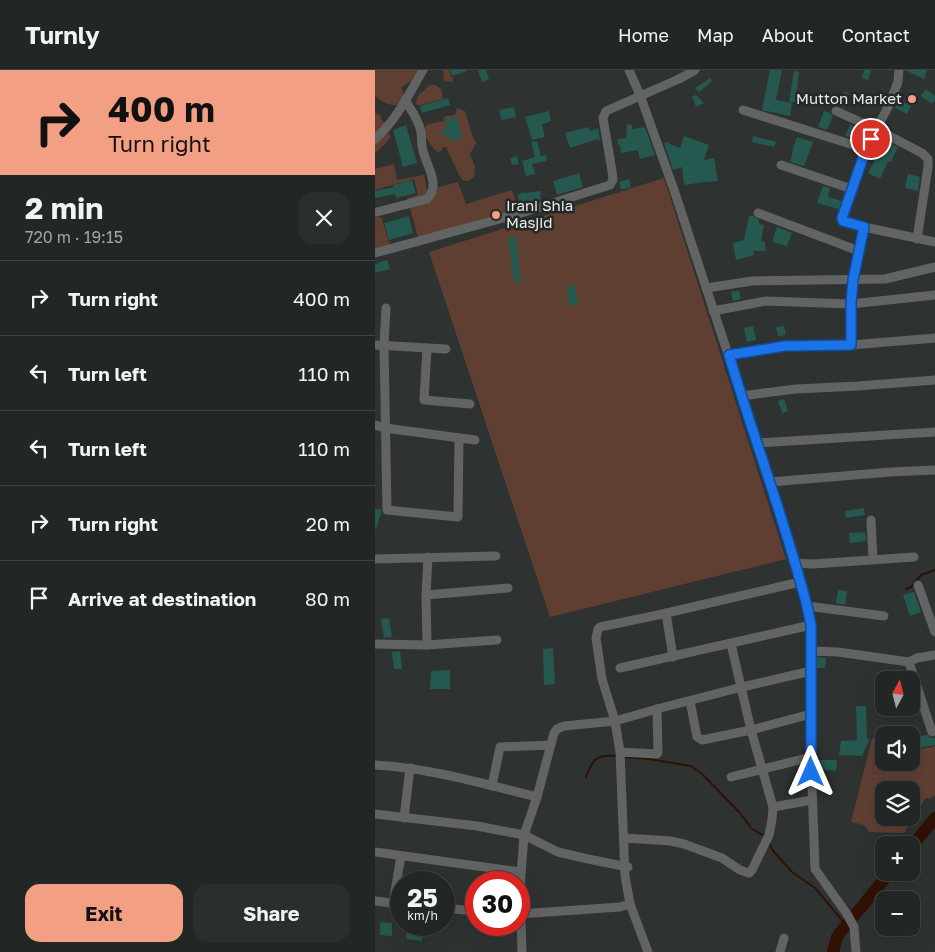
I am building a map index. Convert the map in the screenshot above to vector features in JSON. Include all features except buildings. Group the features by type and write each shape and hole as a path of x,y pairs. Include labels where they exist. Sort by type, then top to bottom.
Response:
{"street":[{"path":"375,139 386,130 423,70"},
{"path":"629,70 674,190 707,288 770,482 807,606 811,625 811,758 815,869 854,927 856,952"},
{"path":"375,254 518,214 610,185 613,180 603,118 604,114 609,109 679,79 695,70"},
{"path":"899,70 898,82 888,108 866,149 842,219 845,222 864,227 935,242"},
{"path":"377,212 427,199 433,190 433,180 422,149 421,131 416,111 405,100"},
{"path":"743,110 866,149"},
{"path":"836,111 922,153 927,159 928,166 917,239"},
{"path":"781,165 852,189"},
{"path":"758,213 859,251"},
{"path":"851,345 853,280 864,227"},
{"path":"707,288 752,281 885,279 935,267"},
{"path":"713,311 766,300 851,304 935,295"},
{"path":"386,308 380,345 385,428 386,508 388,510 458,517 459,438"},
{"path":"729,355 785,346 851,345 935,338"},
{"path":"380,345 446,349"},
{"path":"427,348 424,400 470,404"},
{"path":"741,396 796,388 858,386 935,380"},
{"path":"375,425 475,440"},
{"path":"757,443 935,432"},
{"path":"770,482 935,470"},
{"path":"871,520 873,559"},
{"path":"375,559 496,556"},
{"path":"427,644 426,594 428,557"},
{"path":"794,563 813,564 914,557"},
{"path":"648,952 631,904 625,876 620,755 615,721 602,679 597,638 598,629 800,582"},
{"path":"918,585 935,632"},
{"path":"426,594 508,588"},
{"path":"807,606 885,616"},
{"path":"666,613 673,657"},
{"path":"621,668 811,625"},
{"path":"375,644 427,644 497,640"},
{"path":"624,838 671,841 685,844 722,858 747,873 751,872 767,840 773,807 751,730 731,644"},
{"path":"811,651 838,652 909,662 935,654"},
{"path":"909,662 932,732"},
{"path":"521,871 524,835 557,728 560,726 615,721 741,687 811,671"},
{"path":"690,701 697,737 703,740 751,730 811,714"},
{"path":"620,755 657,754 657,709"},
{"path":"493,786 500,747 551,745"},
{"path":"731,777 811,758"},
{"path":"375,765 423,770 537,797"},
{"path":"404,818 410,768"},
{"path":"773,807 812,800"},
{"path":"375,814 477,826 524,835 558,852 626,866"},
{"path":"375,852 514,871"},
{"path":"400,871 401,856"},
{"path":"375,901 390,902"},
{"path":"530,913 620,907 631,904"},
{"path":"521,936 522,952"},
{"path":"780,952 784,938"}],"shaded area":[{"path":"375,70 418,70 411,81 402,87 402,101 399,104 391,105 375,96"},
{"path":"443,70 449,70 451,77 453,77 453,82 444,81"},
{"path":"430,85 435,85 441,89 443,99 417,105 418,96"},
{"path":"457,108 465,111 476,143 470,154 475,167 474,177 468,181 464,181 459,175 446,147 443,147 438,152 432,147 425,135 428,124 444,121 443,118 446,116 455,115"},
{"path":"375,113 380,115 386,127 375,137"},
{"path":"385,133 391,137 375,152 375,141"},
{"path":"394,164 397,180 424,175 427,190 458,182 466,204 512,190 519,211 375,252 375,216 381,217 390,245 418,237 407,198 418,195 414,179 375,190 375,169"},
{"path":"664,178 786,559 550,617 429,252"},
{"path":"872,739 875,739 875,771 920,771 920,749 935,746 935,795 925,799 920,807 920,781 875,781 875,826 908,826 904,833 869,832 864,825 851,822"}],"waterway":[{"path":"906,589 911,587 921,575 935,570"},
{"path":"586,777 596,759 604,756 616,756"},
{"path":"624,757 691,766 702,774 740,813 751,828 764,836"},
{"path":"920,836 935,818"},
{"path":"768,842 774,852 792,872 815,888 846,925"},
{"path":"855,915 883,881"},
{"path":"833,952 837,937 846,925"}],"place":[{"name":"Mutton Market","path":"912,99"},
{"name":"Irani Shia Masjid","path":"496,215"}],"route":[{"path":"811,772 811,625 770,482 729,355 785,346 851,345 853,280 864,227 843,221 842,218 871,139"}]}
